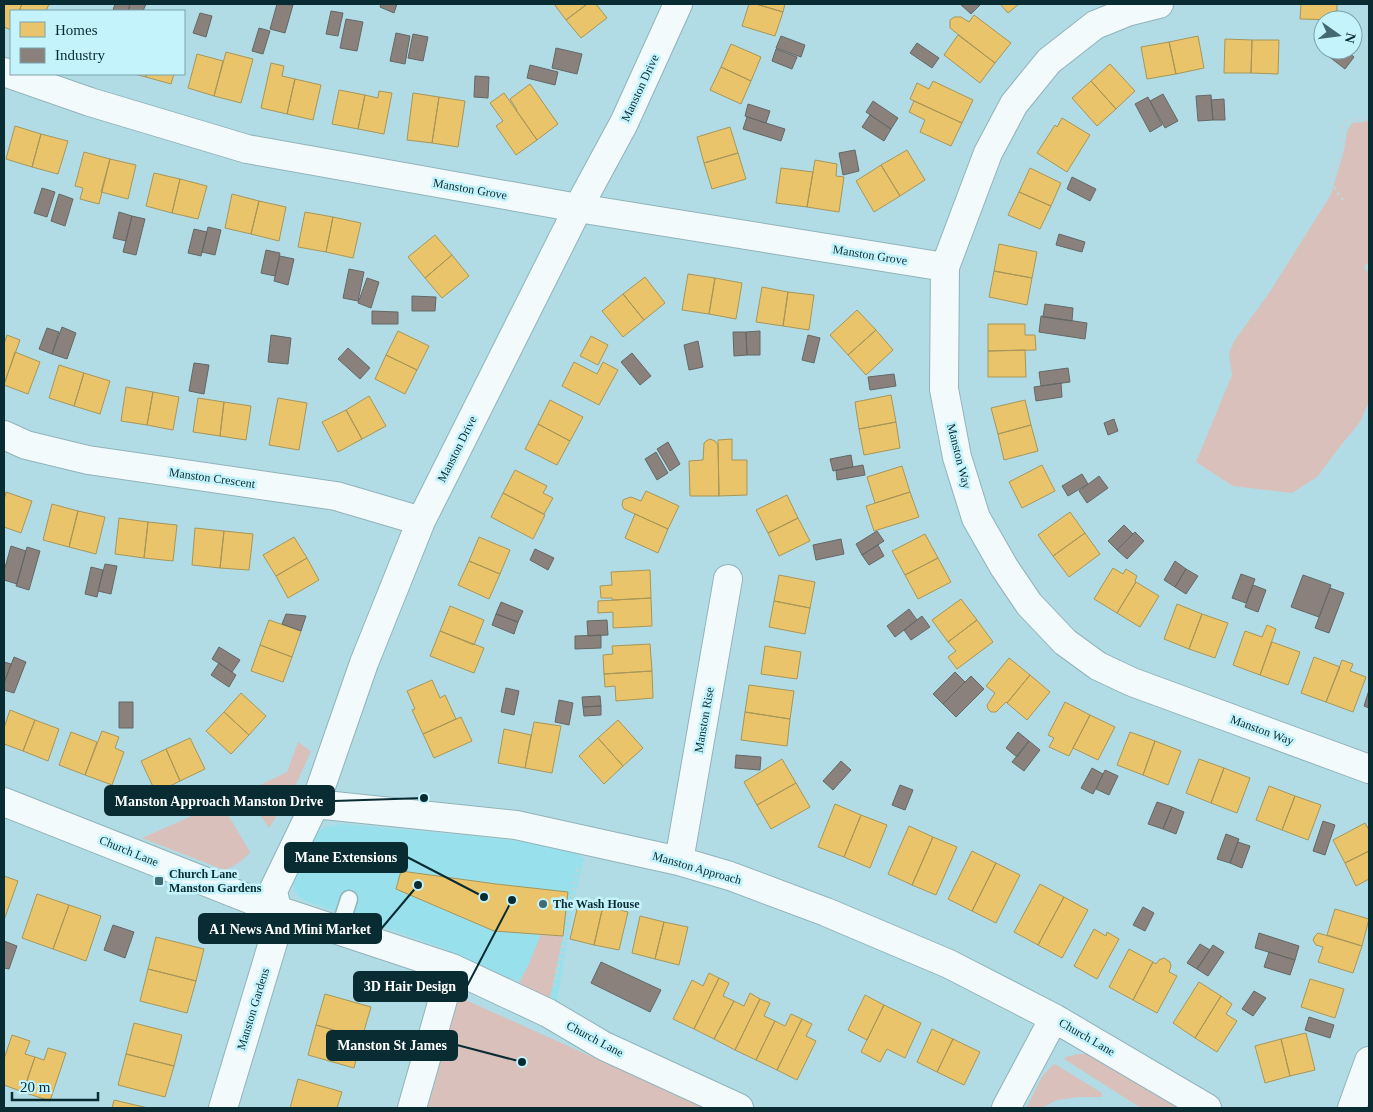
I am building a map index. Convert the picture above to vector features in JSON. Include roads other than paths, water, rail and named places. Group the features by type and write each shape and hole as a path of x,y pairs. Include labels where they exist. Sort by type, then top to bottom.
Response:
{"street":[{"name":"Manston Drive","path":"277,910 273,891 315,804 364,662 421,521 578,208 624,123 678,4"},
{"name":"Manston Way","path":"1159,4 1127,12 1095,25 1049,61 1014,104 988,153 945,267 944,389 957,457 976,518 1004,567 1029,604 1065,642 1098,666 1132,682 1369,769"},
{"name":"Manston Grove","path":"13,75 90,102 247,149 578,208 945,267"},
{"name":"Manston Crescent","path":"4,435 26,445 88,460 336,496 421,521"},
{"name":"Manston Rise","path":"680,861 728,579"},
{"name":"Church Lane","path":"4,802 277,910 452,968 548,1013 604,1046 739,1108"},
{"name":"Manston Approach","path":"315,804 516,825 680,861 730,876 826,912 949,964 1054,1018"},
{"name":"Manston Gardens","path":"224,1108 277,929 277,910"},
{"path":"412,1108 452,968"},
{"name":"Church Lane","path":"1006,1108 1054,1018 1207,1108"},
{"path":"1352,1108 1369,1061"}],"lane":[{"path":"339,930 349,899"}],"place":[{"name":"Manston Approach Manston Drive","path":"424,798"},
{"name":"Church Lane Manston Gardens","path":"159,881"},
{"name":"A1 News And Mini Market","path":"418,885"},
{"name":"Mane Extensions","path":"484,897"},
{"name":"3D Hair Design","path":"512,900"},
{"name":"The Wash House","path":"543,904"},
{"name":"Manston St James","path":"522,1062"}]}
